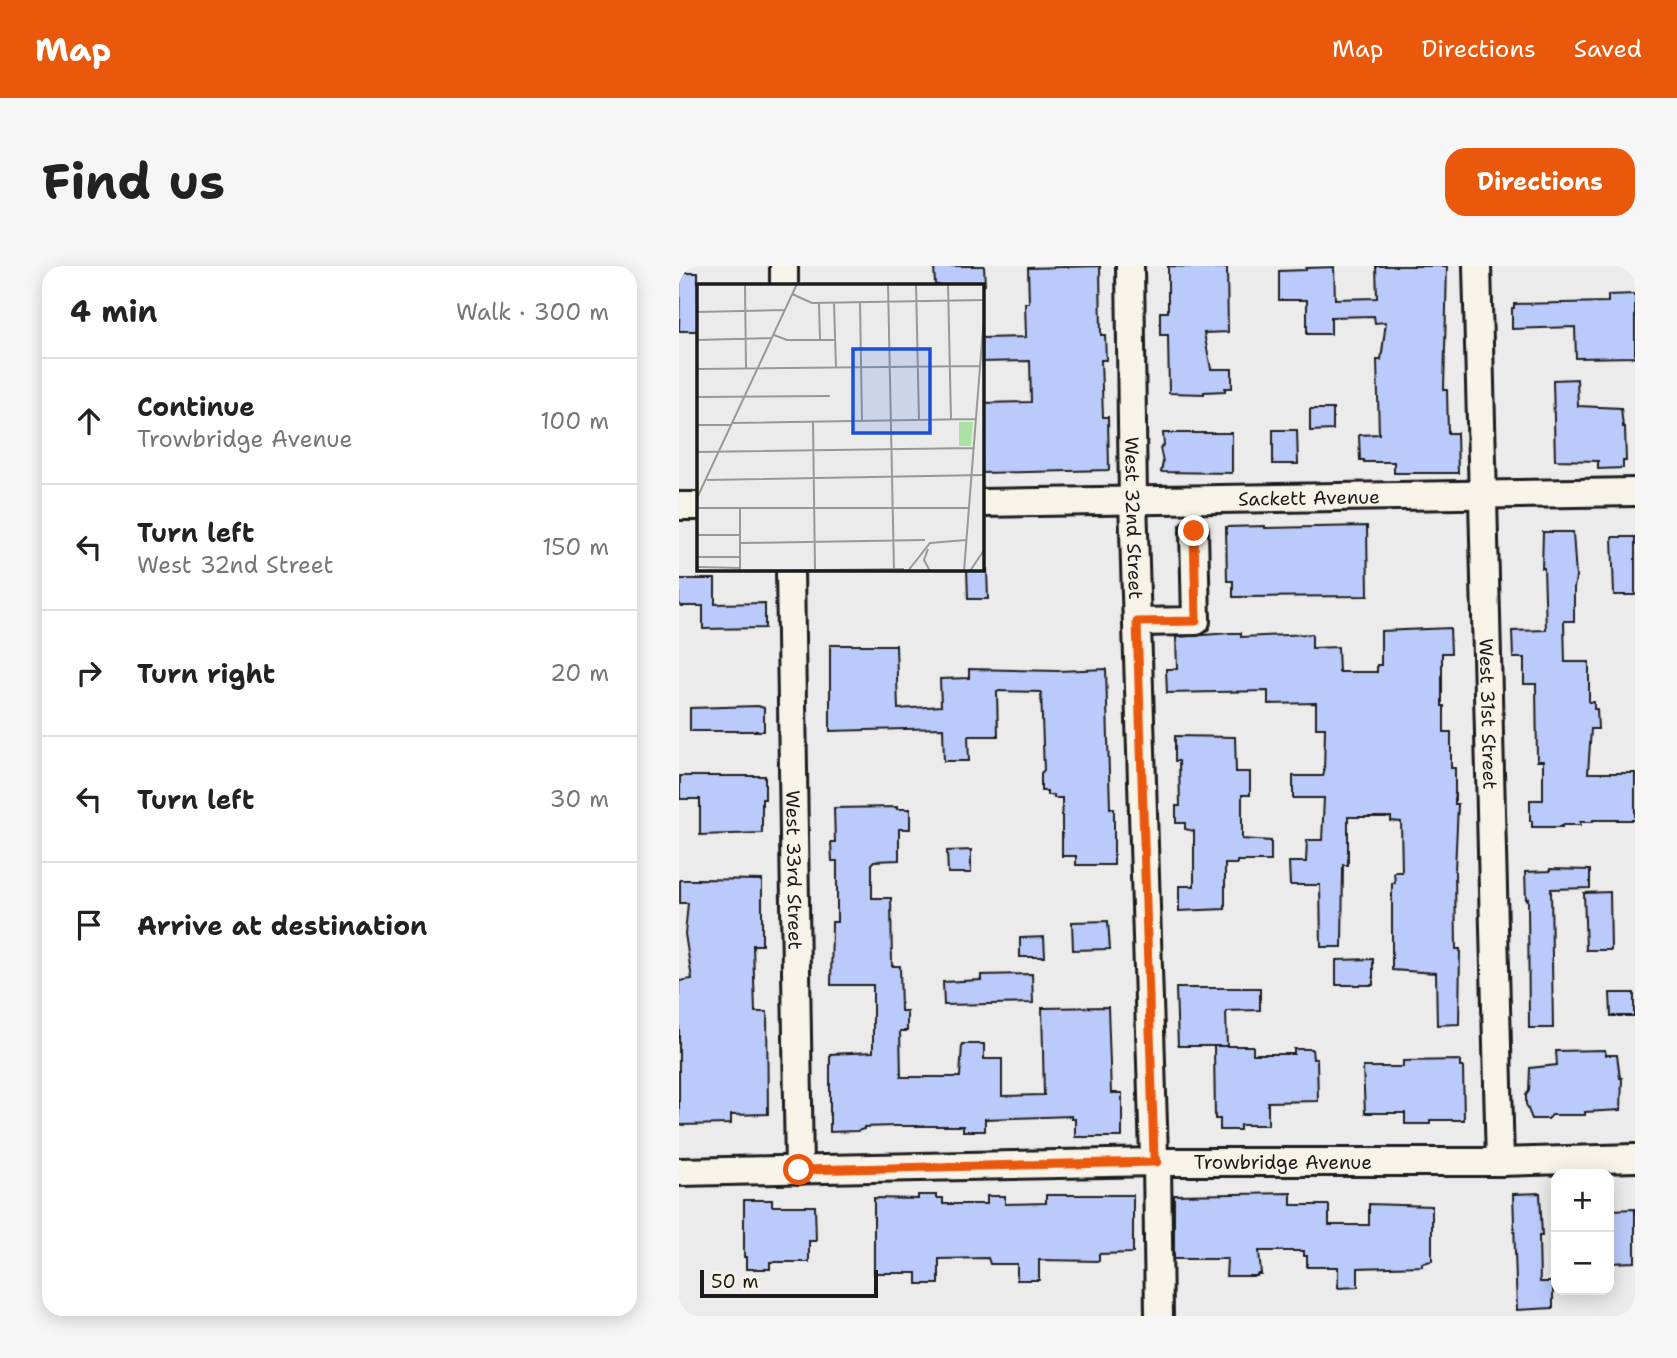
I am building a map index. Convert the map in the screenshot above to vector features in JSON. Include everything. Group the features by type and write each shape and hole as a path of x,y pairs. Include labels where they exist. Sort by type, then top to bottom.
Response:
{"street":[{"path":"784,266 784,284"},
{"name":"West 32nd Street","path":"1130,266 1133,501 1154,1156 1157,1162 1159,1316"},
{"name":"West 31st Street","path":"1477,266 1500,1162"},
{"name":"Sackett Avenue","path":"983,503 1635,492"},
{"path":"679,506 697,506"},
{"path":"1137,622 1196,621 1194,531"},
{"name":"West 33rd Street","path":"790,570 799,1170"},
{"name":"Trowbridge Avenue","path":"679,1172 1157,1162 1500,1162 1635,1158"}],"building":[{"path":"934,266 984,266 985,285 935,284"},
{"path":"1100,266 1101,335 1105,335 1106,360 1101,360 1103,417 1108,417 1109,470 983,473 983,403 1031,402 1030,361 983,362 983,338 1026,337 1028,268"},
{"path":"1168,266 1227,268 1228,332 1204,333 1211,369 1232,369 1232,388 1204,394 1169,393 1168,335 1160,335 1160,312 1168,312"},
{"path":"1376,266 1447,266 1444,390 1447,390 1448,433 1457,433 1458,473 1394,473 1394,462 1360,460 1359,435 1379,434 1377,360 1381,360 1386,322 1375,323 1374,316 1331,317 1331,334 1307,334 1307,300 1279,300 1279,271 1334,267 1335,299 1377,298"},
{"path":"680,273 698,273 697,331 679,331"},
{"path":"1635,294 1635,357 1576,358 1575,327 1512,329 1514,304 1608,302 1608,295"},
{"path":"1577,379 1578,406 1621,408 1625,427 1626,461 1623,461 1623,468 1598,469 1598,461 1555,460 1553,380"},
{"path":"1310,409 1333,409 1333,430 1310,431"},
{"path":"1273,430 1297,430 1298,464 1273,464"},
{"path":"1163,433 1232,433 1232,473 1161,472 1163,462 1160,448 1164,445"},
{"path":"1367,526 1368,596 1233,597 1233,581 1227,581 1226,527"},
{"path":"1543,532 1573,532 1576,577 1574,621 1564,621 1565,662 1589,662 1589,702 1594,702 1594,709 1597,709 1598,729 1591,729 1588,773 1635,773 1635,820 1593,820 1562,827 1532,827 1530,821 1530,800 1543,800 1543,761 1537,761 1536,684 1524,684 1524,658 1513,658 1512,631 1546,630 1542,568"},
{"path":"1612,537 1635,537 1635,595 1614,595"},
{"path":"987,569 988,599 968,599 967,570"},
{"path":"679,579 715,579 715,604 765,603 765,628 703,629 703,606 681,606 679,603"},
{"path":"1450,628 1451,653 1442,653 1442,706 1444,732 1451,732 1451,768 1455,768 1455,804 1458,804 1455,870 1456,949 1460,949 1459,1024 1437,1025 1436,973 1392,970 1392,883 1395,883 1394,872 1402,872 1401,822 1391,821 1391,817 1348,817 1348,865 1343,865 1342,947 1321,947 1320,885 1290,885 1289,862 1306,862 1307,840 1322,840 1324,798 1293,798 1293,776 1323,776 1324,773 1325,728 1316,728 1316,703 1268,704 1268,691 1167,693 1166,669 1177,669 1176,637 1230,633 1241,633 1241,637 1312,634 1312,648 1338,647 1339,672 1377,672 1377,665 1381,665 1381,631"},
{"path":"830,645 896,645 898,709 941,706 940,679 969,678 969,669 1106,669 1110,808 1114,808 1114,865 1076,865 1076,856 1062,856 1062,798 1054,798 1054,795 1047,795 1047,791 1041,791 1041,773 1044,770 1041,692 997,691 998,736 968,736 969,761 944,761 943,728 830,731"},
{"path":"690,708 764,708 764,731 690,731"},
{"path":"1175,736 1235,737 1236,772 1250,772 1250,795 1242,795 1242,839 1271,841 1271,861 1237,861 1237,864 1225,864 1225,909 1179,911 1179,886 1194,886 1194,831 1185,829 1185,823 1176,823 1176,806 1180,806 1179,761 1175,761"},
{"path":"680,776 765,776 762,833 700,835 700,799 680,799"},
{"path":"834,808 910,809 910,829 899,829 899,860 872,863 872,898 891,898 892,966 900,966 901,1011 907,1011 907,1031 900,1031 901,1077 960,1077 962,1044 984,1044 984,1059 1002,1059 1002,1096 1044,1095 1042,1008 1108,1007 1111,1093 1122,1093 1122,1137 1075,1137 1075,1119 1071,1119 1071,1116 985,1119 985,1131 963,1131 963,1126 895,1126 830,1132 830,1054 873,1052 873,985 831,985 832,922 837,922 837,861 832,861 831,842 835,842"},
{"path":"971,850 971,873 948,873 947,851"},
{"path":"1550,869 1590,870 1590,888 1551,889 1553,1028 1529,1028 1528,899 1526,900 1525,872"},
{"path":"680,880 762,880 762,945 753,945 755,1012 767,1012 768,1114 731,1115 731,1124 679,1125 679,981 692,979 685,934 688,903 680,903"},
{"path":"1610,892 1611,950 1586,950 1584,893"},
{"path":"1108,921 1110,949 1073,950 1072,922"},
{"path":"1044,937 1045,957 1020,957 1020,938"},
{"path":"1373,959 1373,985 1336,985 1336,960"},
{"path":"1032,974 1033,1003 944,1005 943,982 981,980 981,975"},
{"path":"1176,988 1260,988 1260,1010 1226,1011 1227,1046 1178,1046"},
{"path":"1610,993 1634,993 1634,1016 1611,1016"},
{"path":"1214,1046 1253,1046 1253,1054 1294,1054 1294,1049 1312,1049 1313,1059 1317,1059 1318,1101 1268,1102 1268,1125 1240,1125 1240,1130 1220,1130 1220,1119 1215,1119"},
{"path":"1605,1050 1606,1055 1617,1055 1622,1078 1621,1110 1532,1119 1526,1104 1530,1068 1557,1065 1556,1051"},
{"path":"1460,1060 1460,1067 1463,1067 1464,1120 1430,1120 1430,1124 1405,1124 1405,1113 1365,1113 1363,1067 1403,1067 1403,1061"},
{"path":"1291,1193 1291,1205 1329,1205 1329,1225 1369,1225 1369,1204 1432,1206 1432,1261 1422,1263 1422,1266 1358,1268 1358,1287 1338,1288 1338,1267 1307,1267 1304,1251 1259,1251 1261,1274 1257,1276 1226,1276 1227,1259 1174,1259 1174,1195"},
{"path":"1540,1193 1540,1282 1551,1282 1553,1308 1517,1310 1513,1194"},
{"path":"918,1195 936,1195 936,1198 943,1198 943,1204 987,1204 987,1196 1005,1196 1005,1204 1046,1203 1046,1195 1133,1195 1133,1253 1099,1254 1099,1261 1039,1260 1039,1280 1017,1280 1017,1264 990,1264 988,1258 939,1259 939,1284 917,1284 917,1273 874,1273 874,1198 918,1199"},
{"path":"744,1200 772,1200 772,1206 815,1206 816,1241 809,1241 809,1262 770,1262 770,1269 746,1269"},
{"path":"1635,1209 1635,1262 1614,1263 1614,1210"}],"route":[{"path":"799,1170 1157,1162 1154,1156 1137,622 1196,621 1194,531"}]}
